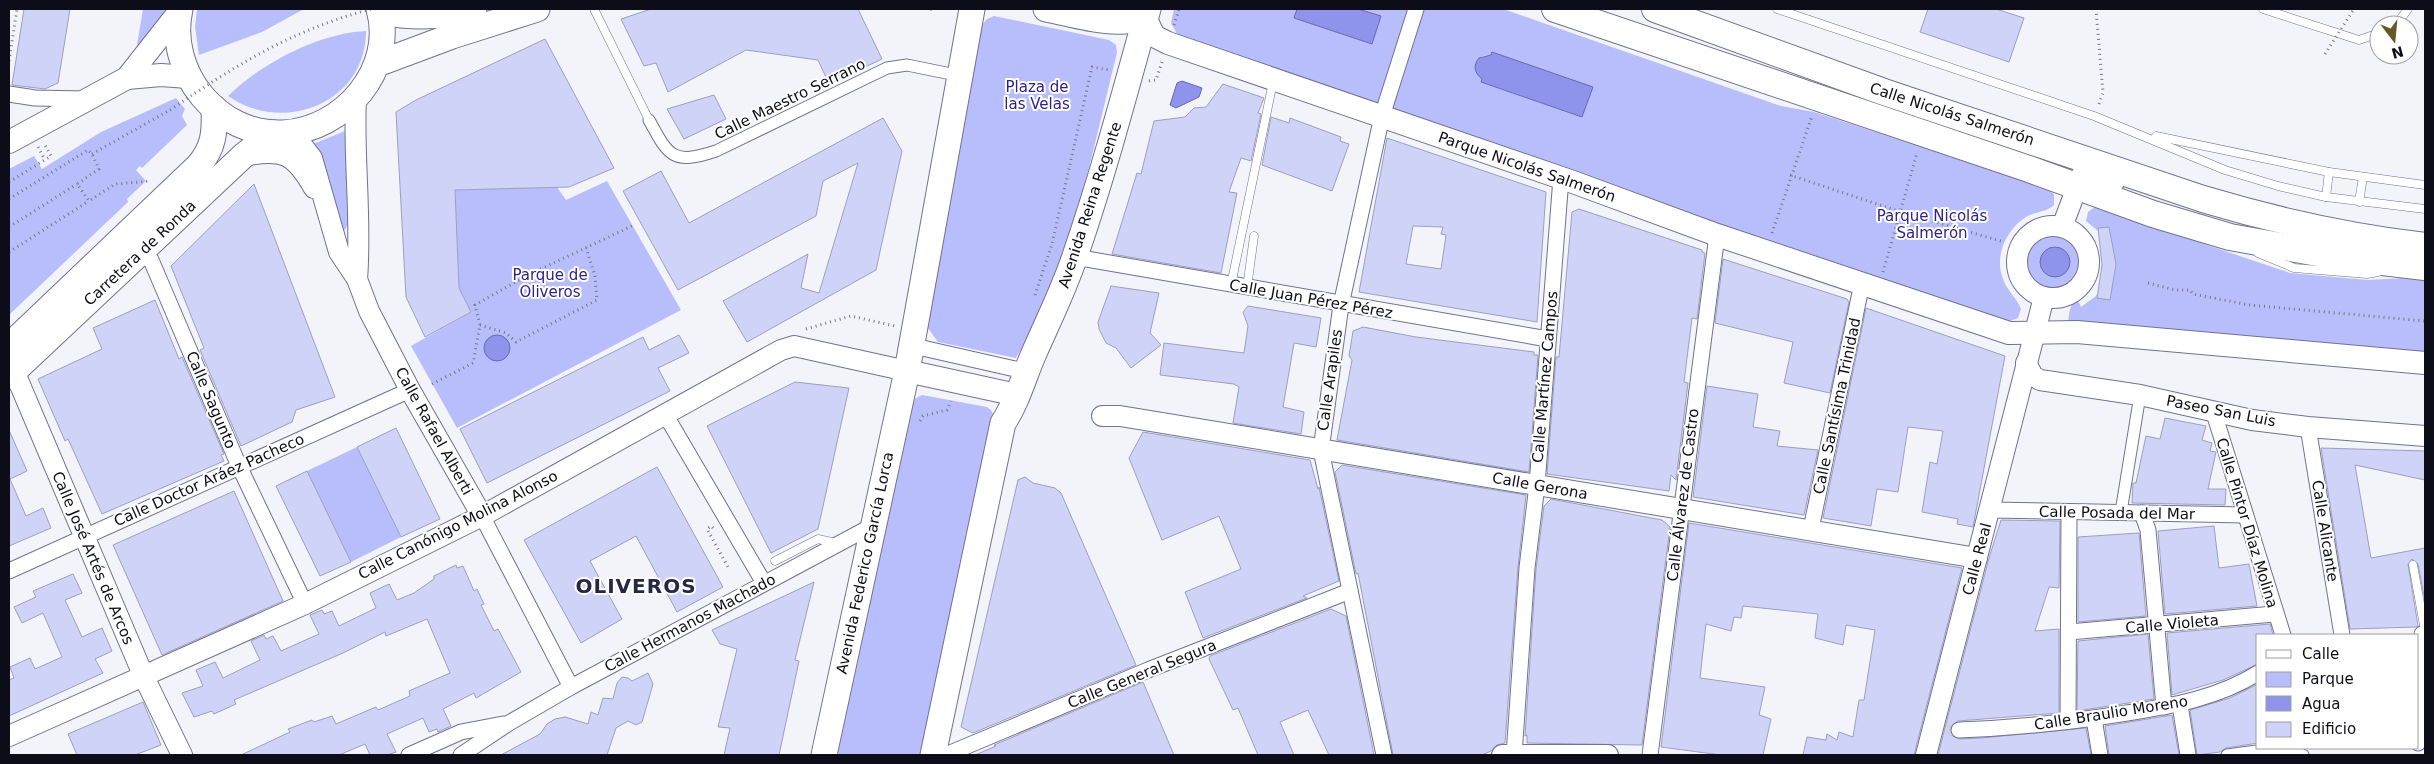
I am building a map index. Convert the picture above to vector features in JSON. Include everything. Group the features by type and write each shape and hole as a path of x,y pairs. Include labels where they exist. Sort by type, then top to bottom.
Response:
{"highway":[{"name":"Calle Nicolás Salmerón","path":"1555,9 2210,232 2275,247 2340,258 2424,260"},
{"name":"Calle Nicolás Salmerón","path":"1655,9 1884,92 2252,213 2322,229 2424,260"}],"main road":[{"path":"179,11 178,43 188,77 195,88 226,118 245,127 278,133 302,130 328,119 356,98 377,64 382,45 377,10 409,17 451,15 474,9"},
{"path":"377,64 452,36 537,9"},
{"path":"941,754 1003,423 1013,409 1017,396 907,372 972,9"},
{"path":"1046,9 1114,21 1127,21 1147,13"},
{"path":"9,142 127,78 179,11"},
{"name":"Parque Nicolás Salmerón","path":"1147,13 1154,36 1168,43 1561,178 1717,235 1872,280 1996,330 2009,333 2077,332 2425,363"},
{"name":"Avenida Reina Regente","path":"1017,396 1075,257 1126,92 1147,13"},
{"path":"127,78 160,75 188,77"},
{"name":"Carretera de Ronda","path":"9,346 202,162 213,143 214,108"},
{"name":"Carretera de Ronda","path":"10,369 143,251 243,156 278,133"},
{"name":"Avenida Federico García Lorca","path":"824,755 872,526 907,372"}],"street":[{"name":"Calle Arapiles","path":"1384,755 1321,450 1340,305 1382,116 1416,9"},
{"name":"Calle Maestro Serrano","path":"649,120 662,145 674,156 692,159 716,151 887,68 907,65 961,76"},
{"path":"9,94 35,98 89,99"},
{"name":"Calle Rafael Alberti","path":"356,98 356,201 359,250 357,279"},
{"name":"Calle Rafael Alberti","path":"278,133 302,145 312,158 340,252 357,279 369,311 410,390 482,516 571,687"},
{"name":"Calle Rafael Alberti","path":"243,156 273,151 290,156 303,170 326,209"},
{"name":"Calle Nicolás Salmerón","path":"2075,186 2082,174 2085,174 2210,214 2237,218 2252,213"},
{"name":"Calle Martínez Campos","path":"1514,755 1527,568 1536,485 1561,178"},
{"path":"2062,227 2075,186"},
{"path":"2047,227 2062,227 2073,232 2084,244 2089,258 2089,269 2085,279 2075,291 2060,297 2044,297 2034,292 2022,280 2018,269 2019,252 2027,237 2036,230 2047,227"},
{"name":"Calle Álvarez de Castro","path":"1650,755 1680,510 1717,235"},
{"name":"Calle Sagunto","path":"143,251 151,260 239,466 305,604"},
{"name":"Calle Juan Pérez Pérez","path":"1075,257 1340,305 1548,339"},
{"name":"Calle Santísima Trinidad","path":"1811,529 1872,280"},
{"name":"Calle Real","path":"1926,755 2044,297"},
{"path":"913,343 918,347 1015,370 1027,370"},
{"name":"Calle Canónigo Molina Alonso","path":"9,736 305,604 482,516 770,355 794,346 907,372"},
{"name":"Paseo San Luis","path":"2026,363 2033,376 2040,380 2140,395 2252,420 2308,427 2425,436"},
{"name":"Calle José Artés de Arcos","path":"10,369 144,677 182,755"},
{"name":"Calle Doctor Aráez Pacheco","path":"9,571 410,390"},
{"path":"2121,512 2140,395"},
{"name":"Calle Pintor Díaz Molina","path":"2213,410 2274,614 2283,634"},
{"path":"665,414 764,584"},
{"name":"Calle Gerona","path":"1102,416 1120,416 1977,558"},
{"name":"Calle Alicante","path":"2308,427 2342,634"},
{"name":"Calle Posada del Mar","path":"1990,510 2245,515"},
{"path":"2068,721 2069,512"},
{"path":"2142,513 2148,530 2164,707"},
{"name":"Calle Hermanos Machado","path":"461,755 509,723 571,687 872,526"},
{"name":"Calle General Segura","path":"941,754 1350,590"},
{"name":"Calle Violeta","path":"2069,632 2156,626 2274,614"},
{"path":"2419,707 2421,634"},
{"name":"Calle Braulio Moreno","path":"1959,730 2003,728 2094,719 2180,705 2239,684 2256,675"},
{"path":"2180,705 2188,755"},
{"path":"2094,719 2100,755"},
{"name":"Calle Hermanos Machado","path":"409,755 461,732 509,723"},
{"path":"2227,755 2260,750 2297,752 2303,755"},
{"path":"1502,755 1608,755"}],"lane":[{"path":"594,9 649,120"},
{"path":"1777,9 2094,116 2225,170 2278,186 2326,197 2425,209"},
{"path":"2263,9 2359,40 2369,36"},
{"path":"1231,285 1274,79"},
{"path":"2139,133 2329,172 2425,185"},
{"path":"2326,197 2329,172"},
{"path":"2359,202 2363,177"},
{"path":"1247,288 1254,236"},
{"path":"775,561 818,539 838,544"},
{"path":"2412,565 2421,634"}],"path":[{"path":"9,62 17,9"},
{"path":"1172,31 1179,9"},
{"path":"2094,116 2103,93 2096,9"},
{"path":"2325,54 2354,9"},
{"path":"92,154 170,110 234,67 279,42 320,24 377,10"},
{"path":"1146,80 1156,80 1163,59"},
{"path":"1032,303 1052,244 1092,67 1112,70"},
{"path":"1770,239 1790,175 1814,112"},
{"path":"1872,280 1901,212 1919,145"},
{"path":"9,199 88,150 99,169 9,227"},
{"path":"9,182 45,160"},
{"path":"1790,175 1901,212 2004,242"},
{"path":"9,252 115,184 146,181"},
{"path":"77,184 88,201"},
{"path":"432,384 473,363 480,324 475,305 528,275 632,226"},
{"path":"480,324 506,333 516,342 597,300 595,276 586,248"},
{"path":"2148,284 2175,290 2190,290 2193,294 2249,306 2425,321"},
{"path":"814,327 851,316 881,322"},
{"path":"920,419 922,416 947,410 951,400"},
{"path":"728,557 711,526 707,529 728,567"}],"green space":[{"path":"143,9 165,9 160,21 144,45 137,45"},
{"path":"197,9 304,9 262,32 199,55 195,27"},
{"name":"Parque Nicolás Salmerón","path":"1174,9 1297,9 1294,19 1381,17 1358,9 1503,9 1781,106 1814,112 2048,188 2054,194 2054,205 2029,215 2019,222 2004,244 2000,261 2001,270 2009,291 2021,309 2018,318 2010,321 2007,327 1181,41 1171,23","holes":["1491,55 1582,117 1481,82 1482,56"]},
{"name":"Plaza de las Velas","path":"994,16 1109,40 1116,45 1117,53 1088,170 1065,250 1035,325 1016,358 938,342 925,324 982,25 987,19"},
{"path":"366,31 362,56 352,77 337,93 318,105 296,112 273,112 250,107 228,96 256,73 291,52 329,38"},
{"path":"176,98 185,109 182,116 187,125 142,168 140,166 136,170 146,181 127,199 128,202 9,315 9,169 34,156 42,169 101,132"},
{"path":"345,131 348,225 344,231 313,144"},
{"name":"Parque de Oliveros","path":"607,181 681,310 457,428 411,346 471,312 459,288 455,190 557,187 566,200"},
{"path":"2095,207 2290,273 2368,280 2425,279 2425,358 2068,324 2070,310 2074,301 2077,298 2081,307 2096,296 2103,285 2104,243 2098,231 2086,221 2088,212"},
{"path":"2054,236 2064,238 2073,244 2079,253 2081,263 2079,273 2073,282 2064,288 2054,290 2044,288 2035,282 2029,273 2027,263 2029,253 2035,244 2044,238"},
{"path":"922,395 987,407 991,410 996,421 922,755 835,755 914,399"},
{"path":"357,447 401,537 351,562 307,471"}],"water":[{"path":"1297,9 1358,9 1381,16 1372,44 1294,18"},
{"path":"1492,52 1593,87 1582,117 1481,82 1482,79 1475,69 1476,63 1479,58 1491,55"},
{"path":"1182,81 1202,88 1199,97 1176,108 1170,105 1177,83"},
{"path":"2055,247 2061,248 2069,256 2069,268 2061,276 2055,277 2049,276 2041,268 2040,262 2041,256 2049,248"},
{"path":"497,335 506,339 510,348 506,357 497,361 488,357 484,348 488,339"}],"building":[{"path":"24,9 70,9 58,83 45,89 12,85"},
{"path":"651,9 858,9 882,59 829,84 818,60 746,50 668,92 656,63 644,66 621,19"},
{"path":"1928,9 1996,9 2024,18 2009,62 1920,32"},
{"path":"545,39 614,168 569,187 455,190 459,288 471,312 425,337 406,297 396,112 416,100"},
{"path":"1223,84 1264,98 1258,113 1261,114 1251,161 1241,158 1229,192 1237,193 1221,273 1112,254 1137,173 1141,174 1154,121 1185,117 1194,108 1206,107"},
{"path":"714,95 726,119 684,139 667,109"},
{"path":"1271,117 1289,123 1290,118 1341,137 1340,141 1349,144 1332,191 1262,165"},
{"path":"883,118 902,151 876,270 747,342 723,301 808,254 801,288 819,293 858,163 823,181 816,216 678,290 623,191 661,171 689,223"},
{"path":"1387,138 1546,192 1537,322 1359,292","holes":["1413,226 1443,227 1441,234 1446,235 1441,269 1406,264"]},
{"path":"254,184 335,397 296,410 292,422 241,446 200,350 204,348 171,266"},
{"path":"1579,209 1702,250 1705,253 1697,319 1692,318 1684,382 1688,383 1676,480 1671,475 1669,491 1547,474 1556,357 1559,357 1572,212"},
{"path":"2109,227 2116,264 2110,300 2097,298 2102,265 2098,228"},
{"path":"1723,259 1847,299 1849,302 1830,393 1784,383 1793,342 1715,323"},
{"path":"1111,286 1159,293 1150,333 1161,345 1131,368 1116,348 1106,343 1099,329 1098,322"},
{"path":"155,300 179,359 182,357 224,454 221,455 224,461 102,514 68,439 65,441 38,379 102,349 93,328"},
{"path":"1248,306 1321,318 1316,347 1294,343 1283,407 1304,412 1301,434 1233,423 1239,387 1234,384 1160,375 1164,343 1244,353 1248,326 1243,312"},
{"path":"1866,308 2005,356 1973,527 1957,524 1958,519 1922,512 1930,462 1937,464 1943,431 1908,427 1898,492 1877,489 1871,526 1823,518"},
{"path":"1363,327 1416,337 1534,352 1534,355 1538,355 1529,472 1337,440 1352,360 1349,356 1353,331"},
{"path":"679,335 689,353 658,368 670,391 487,483 460,429 643,337 649,350"},
{"path":"795,382 849,388 818,529 771,553 707,426"},
{"path":"1707,386 1758,394 1753,427 1780,431 1777,446 1818,450 1804,515 1693,497"},
{"path":"2165,418 2206,426 2202,440 2212,443 2210,451 2216,452 2208,489 2226,489 2225,505 2132,503 2133,483 2136,483 2146,436 2160,439"},
{"path":"396,428 440,519 401,537 357,447"},
{"path":"9,430 27,471 10,479 26,516 43,508 51,528 9,546"},
{"path":"1143,432 1310,460 1318,489 1319,487 1339,581 1303,596 1307,598 1203,638 1185,592 1241,569 1219,516 1162,540 1129,458"},
{"path":"2321,448 2425,451 2425,480 2355,465 2371,558 2425,548 2425,601 2418,564 2412,559 2408,564 2418,626 2350,629"},
{"path":"1342,465 1526,495 1518,567 1505,743 1497,745 1491,751 1482,755 1393,755 1358,573 1356,574 1335,472"},
{"path":"657,467 723,587 677,612 636,536 590,561 622,619 581,643 524,540"},
{"path":"307,471 351,562 320,576 276,486"},
{"path":"1025,477 1033,483 1055,488 1061,493 1136,665 973,733 961,727 1018,480"},
{"path":"234,491 283,601 162,655 113,545"},
{"path":"1551,499 1662,520 1670,527 1642,745 1527,743 1527,735 1525,736 1536,569 1544,506"},
{"path":"2001,520 2060,521 2059,588 2049,587 2035,631 2059,629 2059,713 1958,721 1951,726 1951,735 1959,739 1981,738 2086,728 2091,755 1938,755 1989,558"},
{"path":"1689,523 1962,568 1914,755 1803,755 1807,737 1826,740 1827,734 1837,740 1839,732 1853,737 1859,700 1864,700 1875,630 1846,625 1843,645 1815,638 1818,614 1743,606 1741,618 1734,617 1731,631 1706,624 1700,678 1765,687 1759,715 1771,719 1763,755 1721,755 1661,747"},
{"path":"2214,526 2219,568 2249,564 2257,606 2165,614 2158,531"},
{"path":"2139,533 2146,616 2078,622 2078,537"},
{"path":"456,565 457,568 463,566 474,591 477,589 484,604 481,605 494,631 498,629 521,672 476,698 474,693 443,709 451,726 438,732 437,729 429,732 423,718 387,734 396,752 387,755 370,755 365,744 339,755 241,755 290,732 288,729 312,720 314,722 332,716 336,724 376,707 378,710 410,696 409,691 450,673 427,619 386,636 385,632 343,653 234,700 236,704 214,714 212,711 194,717 182,693 203,686 196,670 215,662 223,678 260,660 251,641 264,635 266,639 273,636 281,651 319,634 310,615 322,610 324,614 332,611 339,626 376,608 370,593 389,584 397,600 414,593 434,579 434,576"},
{"path":"73,574 82,593 65,600 82,637 102,628 112,651 95,659 103,673 9,716 9,680 14,678 10,667 30,658 35,669 62,657 43,613 22,623 14,607 36,597 33,591"},
{"path":"814,582 795,660 799,661 779,755 724,755 730,728 718,727 737,649 720,644 712,630"},
{"path":"1331,609 1346,616 1374,755 1329,755 1308,710 1280,722 1294,755 1258,755 1238,708 1233,710 1209,659 1210,656"},
{"path":"2270,624 2273,634 2256,634 2256,665 2223,680 2172,695 2167,633"},
{"path":"2148,634 2154,699 2077,711 2078,641"},
{"path":"648,673 653,684 642,722 636,725 628,721 616,728 607,755 501,755 540,734 547,724 555,719 565,717 588,724 591,712 598,715 603,698 613,699 617,683 622,677 632,681"},
{"path":"1143,682 1174,755 975,755 996,746 994,745"},
{"path":"2256,685 2256,743 2226,748 2220,752 2197,755 2190,710 2230,698"},
{"path":"143,702 161,745 135,755 77,755 68,734"},
{"path":"2172,715 2179,755 2109,755 2105,726"}],"tunnel":[{"path":"1931,729 1959,730"}],"district":[{"name":"OLIVEROS","path":"636,586"}]}
